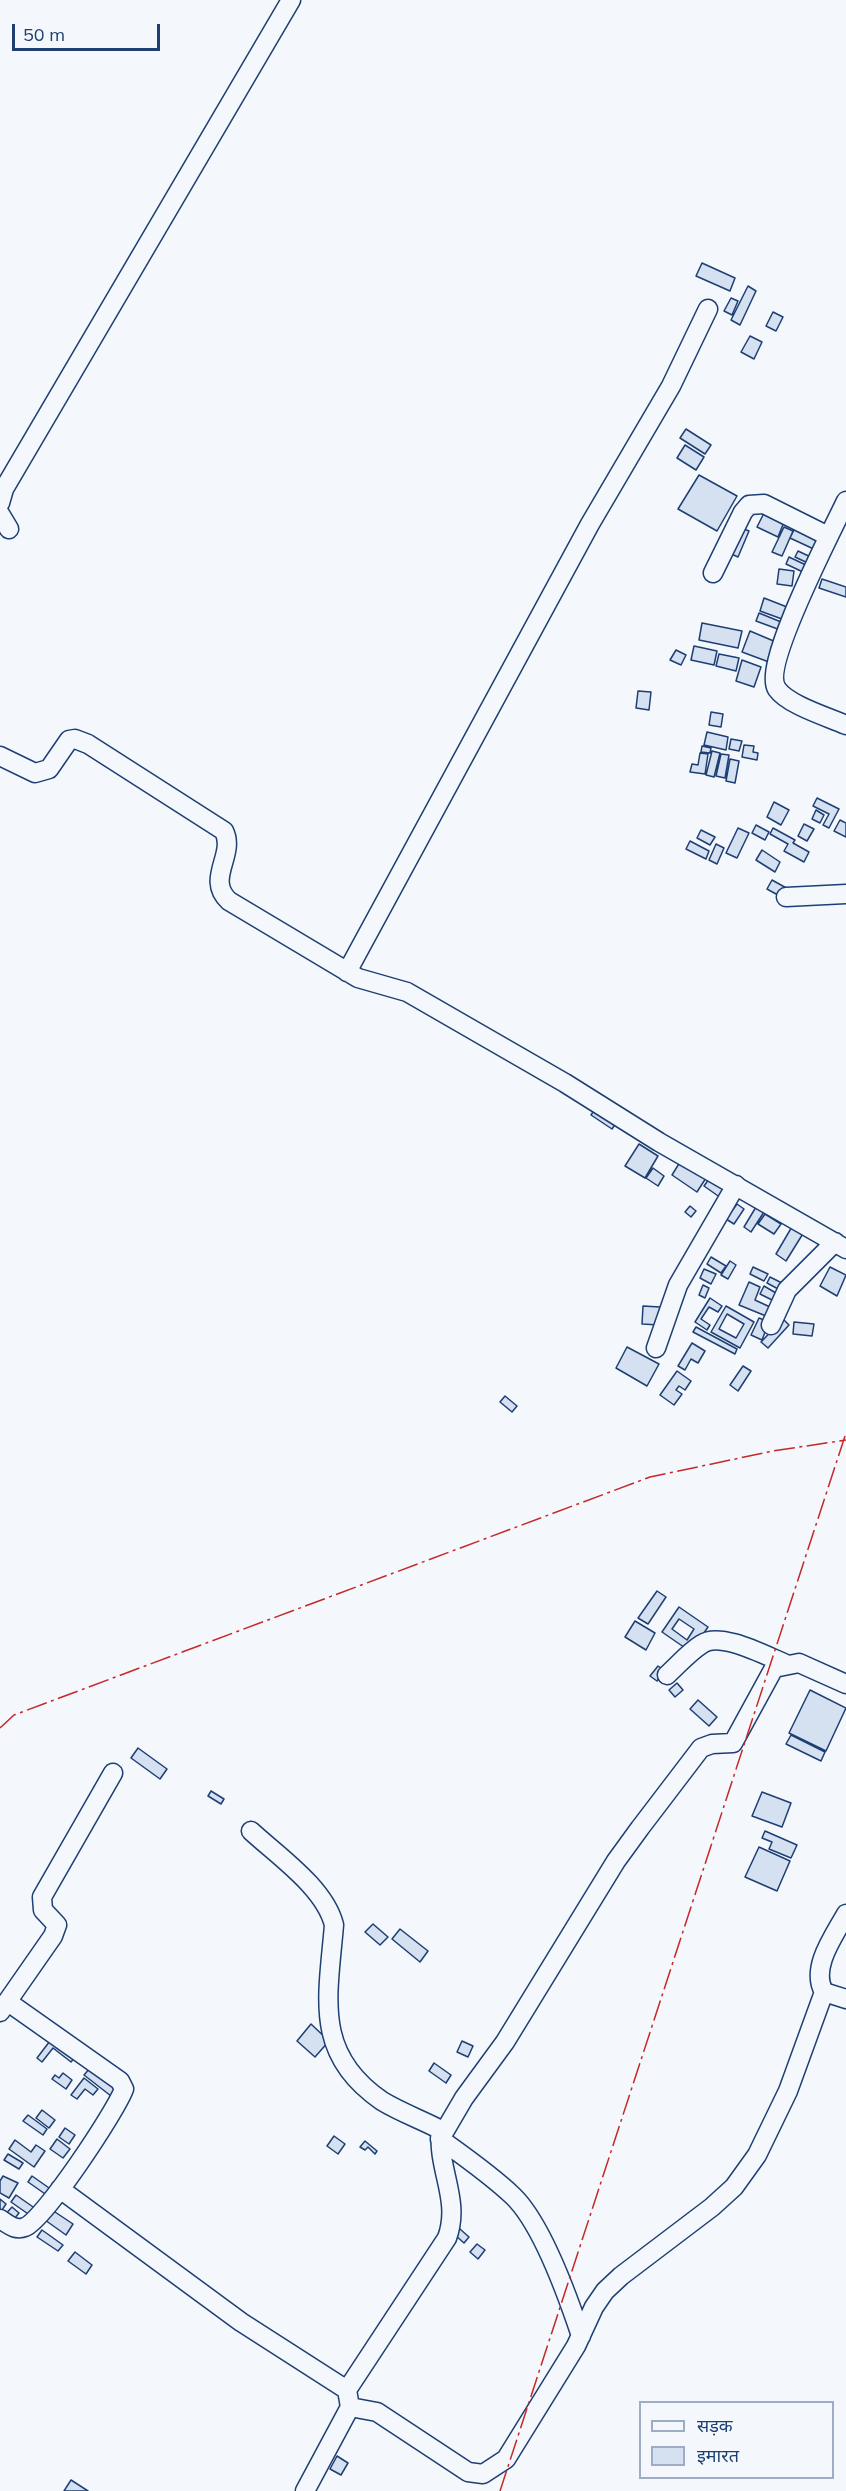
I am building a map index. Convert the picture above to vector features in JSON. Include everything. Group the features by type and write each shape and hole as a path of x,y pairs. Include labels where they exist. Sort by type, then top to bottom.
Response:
{"street":[{"path":"0,503 4,489 291,0"},
{"path":"347,972 590,524 671,386 708,309"},
{"path":"846,501 828,536 788,630 774,680 777,688 791,700 846,725"},
{"path":"713,573 743,512 750,505 764,504 828,536"},
{"path":"0,756 28,772 35,773 49,769 69,740 75,739 88,744 219,825 228,839 218,882 223,896 358,978 407,992 565,1083 659,1142 841,1246 787,1290 771,1325"},
{"path":"786,897 846,894"},
{"path":"656,1348 678,1285 736,1185"},
{"path":"667,1675 702,1643 719,1639 786,1664"},
{"path":"305,2491 349,2399 447,2238 453,2223 450,2188 441,2161 441,2134 518,2021 616,1861 701,1748 733,1743 774,1668 798,1663 846,1684"},
{"path":"0,2219 11,2227 27,2226 60,2189 121,2097 123,2085 4,2007 53,1936 57,1925 43,1910 42,1897 113,1773"},
{"path":"251,1831 323,1898 331,1913 334,1925 327,2006 329,2030 339,2055 351,2074 382,2101 441,2134 514,2197 530,2217 581,2336"},
{"path":"846,1914 820,1968 818,1982 824,1992 846,1999"},
{"path":"60,2189 349,2399 377,2412 468,2472 483,2474 506,2459 581,2336 594,2307 613,2284 712,2207 734,2187 757,2155 788,2091 824,1992"}],"building":[{"path":"702,263 735,278 730,291 696,276"},
{"path":"748,286 756,291 740,325 731,320"},
{"path":"731,298 738,301 732,315 724,311"},
{"path":"773,312 783,317 776,331 766,326"},
{"path":"750,336 762,342 754,359 741,352"},
{"path":"686,429 711,445 705,454 680,438"},
{"path":"685,445 704,457 696,470 677,458"},
{"path":"699,475 737,496 717,531 678,509"},
{"path":"764,513 784,522 778,537 757,527"},
{"path":"739,527 749,531 738,557 727,552"},
{"path":"784,527 793,531 782,556 772,552"},
{"path":"795,528 823,541 818,551 790,538"},
{"path":"798,551 815,559 812,565 795,557"},
{"path":"789,557 808,566 805,573 786,564"},
{"path":"779,569 794,571 792,586 777,584"},
{"path":"822,579 846,587 846,597 819,588"},
{"path":"764,598 787,607 782,619 760,611"},
{"path":"759,613 786,624 783,631 756,621"},
{"path":"702,623 742,631 738,648 699,640"},
{"path":"750,631 776,642 769,662 742,652"},
{"path":"694,646 717,651 714,665 691,660"},
{"path":"676,650 686,655 681,665 670,660"},
{"path":"719,654 739,658 736,671 716,666"},
{"path":"742,660 761,667 754,687 736,681"},
{"path":"638,691 651,692 649,710 636,708"},
{"path":"711,712 723,714 721,727 709,725"},
{"path":"707,732 728,737 726,750 704,745"},
{"path":"731,739 742,741 739,751 729,749"},
{"path":"744,745 754,746 753,752 758,753 757,760 742,757"},
{"path":"702,746 711,748 710,753 701,752"},
{"path":"712,751 720,753 714,777 706,775"},
{"path":"700,753 708,754 705,774 690,772 692,764 698,765"},
{"path":"721,754 729,755 725,778 716,776"},
{"path":"730,759 739,761 735,783 726,781"},
{"path":"817,798 839,809 829,828 823,825 829,814 813,806"},
{"path":"774,802 789,810 781,825 767,817"},
{"path":"816,810 824,815 820,823 812,819"},
{"path":"840,820 846,823 846,837 834,831"},
{"path":"804,824 814,829 807,841 798,836"},
{"path":"756,825 769,832 765,840 752,833"},
{"path":"738,828 749,833 737,858 726,853"},
{"path":"773,828 795,840 793,843 809,852 804,862 784,851 788,844 770,834"},
{"path":"701,830 715,837 710,845 697,838"},
{"path":"690,841 709,851 706,859 686,849"},
{"path":"716,844 724,848 717,864 709,860"},
{"path":"762,850 780,862 775,872 756,860"},
{"path":"772,880 790,890 785,899 767,889"},
{"path":"595,1109 616,1123 612,1129 591,1115"},
{"path":"639,1144 658,1156 645,1178 625,1166"},
{"path":"680,1162 706,1178 697,1192 672,1175"},
{"path":"653,1168 664,1176 658,1186 646,1178"},
{"path":"709,1179 726,1191 721,1198 704,1186"},
{"path":"737,1204 744,1209 734,1224 726,1219"},
{"path":"690,1206 696,1211 691,1217 685,1212"},
{"path":"756,1207 764,1212 751,1232 744,1227"},
{"path":"765,1214 781,1224 774,1234 758,1224"},
{"path":"793,1225 804,1232 786,1261 776,1254"},
{"path":"711,1257 726,1266 721,1273 707,1264"},
{"path":"730,1261 736,1265 728,1279 721,1275"},
{"path":"753,1267 768,1274 764,1281 750,1274"},
{"path":"830,1267 846,1275 837,1296 820,1286"},
{"path":"704,1269 716,1274 711,1284 700,1278"},
{"path":"770,1277 784,1284 780,1290 767,1283"},
{"path":"749,1282 760,1287 755,1300 770,1307 766,1316 739,1305"},
{"path":"703,1285 709,1288 705,1298 699,1295"},
{"path":"764,1286 776,1293 772,1300 760,1294"},
{"path":"710,1298 722,1306 718,1312 709,1307 701,1319 710,1325 707,1330 695,1322"},
{"path":"643,1306 660,1307 659,1325 642,1324"},
{"path":"726,1306 754,1322 740,1348 711,1332","holes":["727,1314 744,1324 736,1338 719,1329"]},
{"path":"759,1318 769,1322 762,1340 751,1335"},
{"path":"783,1319 789,1325 768,1348 761,1342"},
{"path":"794,1322 814,1324 812,1336 793,1334"},
{"path":"696,1327 737,1349 735,1354 693,1332"},
{"path":"692,1343 705,1351 698,1363 691,1359 685,1370 678,1366"},
{"path":"627,1347 659,1364 647,1386 616,1368"},
{"path":"743,1366 751,1371 738,1391 730,1385"},
{"path":"677,1371 691,1381 685,1390 679,1386 676,1390 682,1394 674,1405 660,1395"},
{"path":"505,1396 517,1406 512,1412 500,1402"},
{"path":"657,1591 666,1597 648,1624 638,1618"},
{"path":"679,1607 708,1627 691,1652 662,1632","holes":["679,1619 694,1629 687,1640 672,1629"]},
{"path":"635,1621 655,1633 646,1650 625,1637"},
{"path":"658,1666 665,1671 657,1681 650,1676"},
{"path":"677,1683 683,1690 675,1697 669,1690"},
{"path":"810,1690 846,1708 826,1751 789,1733"},
{"path":"698,1700 717,1717 709,1726 690,1709"},
{"path":"791,1735 825,1752 821,1761 786,1744"},
{"path":"138,1748 167,1769 160,1779 131,1758"},
{"path":"211,1791 224,1799 221,1804 208,1796"},
{"path":"762,1792 791,1803 782,1827 752,1816"},
{"path":"765,1831 797,1845 791,1858 769,1849 772,1842 762,1838"},
{"path":"759,1847 790,1861 777,1891 745,1877"},
{"path":"373,1924 388,1937 380,1945 365,1932"},
{"path":"400,1929 428,1951 420,1962 392,1939"},
{"path":"311,2024 329,2041 315,2057 297,2041"},
{"path":"53,2037 76,2056 71,2062 53,2048 42,2062 37,2058"},
{"path":"462,2041 473,2046 468,2057 457,2052"},
{"path":"434,2063 451,2075 446,2083 429,2071"},
{"path":"91,2067 118,2087 111,2096 84,2075"},
{"path":"63,2073 72,2080 66,2089 52,2079 55,2075 59,2078"},
{"path":"84,2078 98,2089 93,2095 85,2089 77,2099 71,2095"},
{"path":"42,2110 55,2120 49,2128 36,2118"},
{"path":"28,2115 47,2129 43,2135 23,2121"},
{"path":"65,2128 75,2135 69,2144 59,2137"},
{"path":"334,2136 345,2144 338,2154 327,2146"},
{"path":"57,2139 70,2149 63,2158 50,2149"},
{"path":"15,2140 31,2152 36,2145 45,2151 34,2167 9,2149"},
{"path":"365,2141 377,2151 375,2154 368,2147 365,2150 360,2147"},
{"path":"8,2154 23,2163 19,2169 4,2160"},
{"path":"3,2176 18,2183 9,2198 0,2193 0,2181"},
{"path":"32,2176 52,2190 48,2196 28,2182"},
{"path":"16,2195 36,2209 31,2216 11,2202"},
{"path":"0,2199 6,2204 0,2213"},
{"path":"12,2207 19,2213 10,2224 2,2218"},
{"path":"52,2210 73,2224 66,2235 45,2220"},
{"path":"460,2229 469,2237 464,2243 455,2235"},
{"path":"42,2230 63,2245 58,2251 37,2237"},
{"path":"477,2244 485,2250 478,2259 470,2252"},
{"path":"75,2252 92,2265 86,2274 68,2261"},
{"path":"337,2456 348,2463 341,2475 330,2469"},
{"path":"71,2480 88,2491 64,2491"}],"power":[{"path":"500,2491 846,1433"},
{"path":"0,1728 14,1715 650,1477 773,1451 846,1440"}]}
